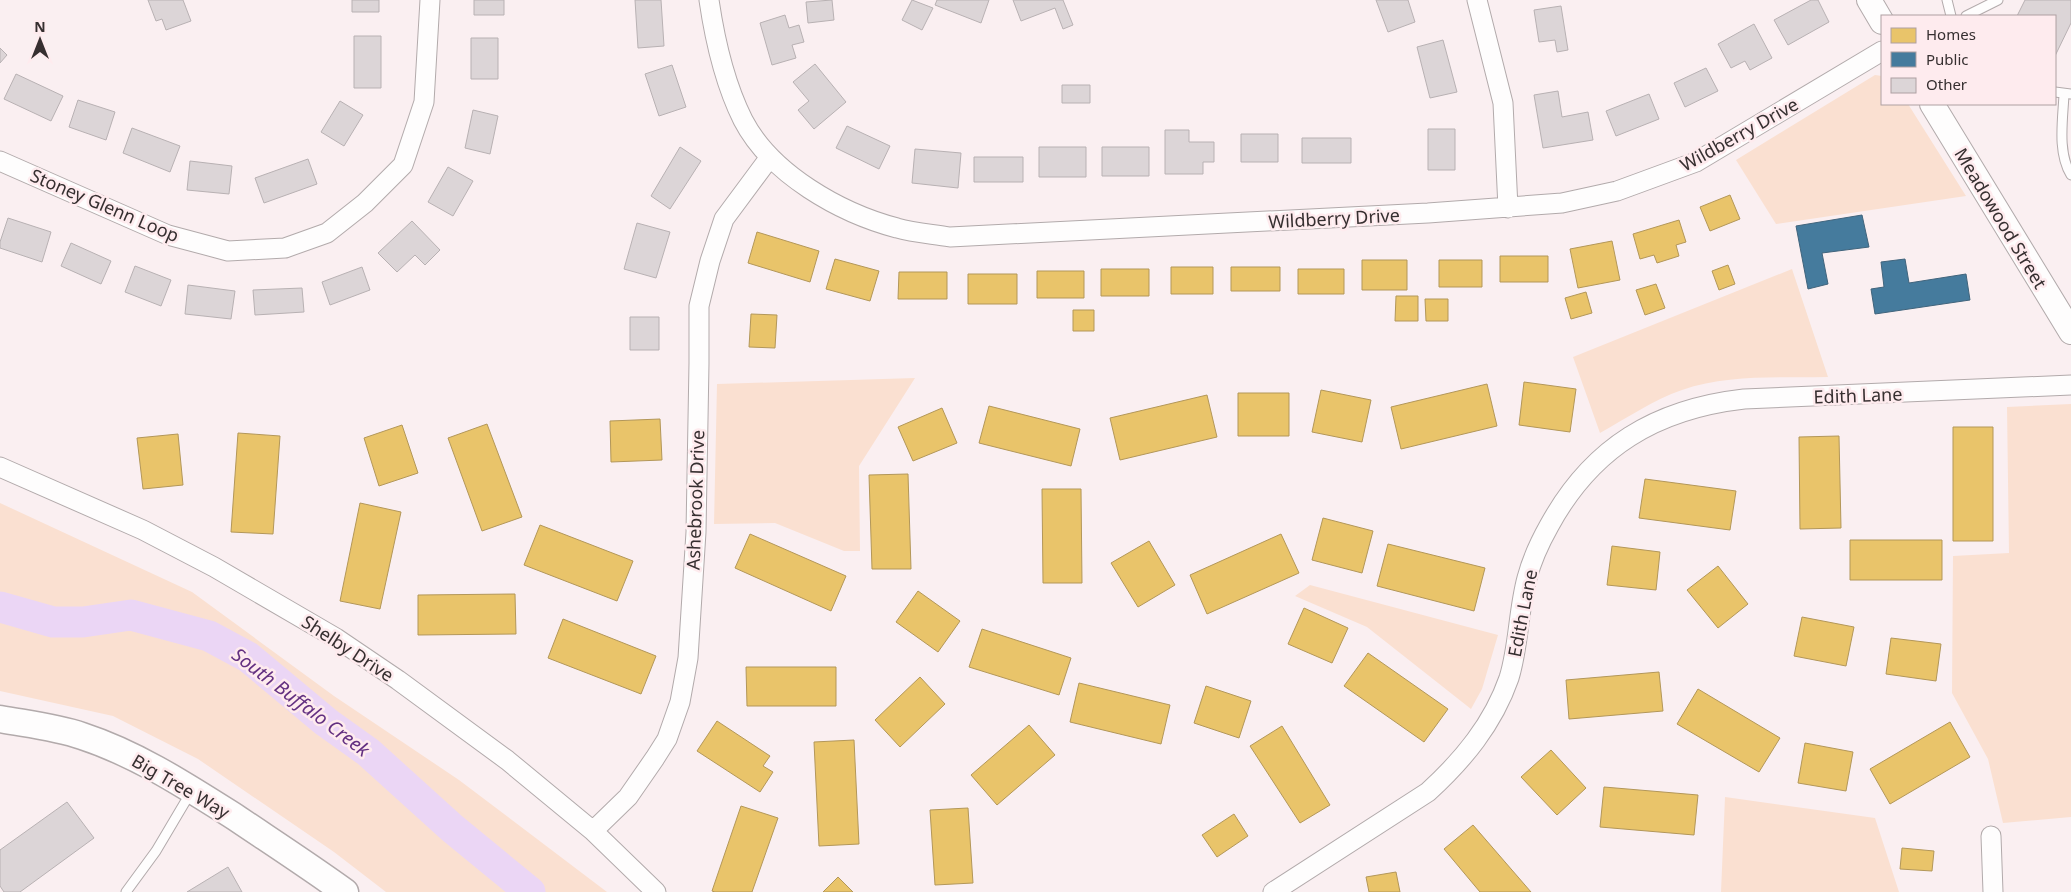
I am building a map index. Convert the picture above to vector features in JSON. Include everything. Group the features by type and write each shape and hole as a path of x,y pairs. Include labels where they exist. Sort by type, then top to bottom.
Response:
{"main road":[{"name":"Big Tree Way","path":"0,720 54,729 89,738 152,766 192,789 345,892"}],"street":[{"name":"Stoney Glenn Loop","path":"0,161 168,235 228,251 284,248 327,233 365,203 403,165 424,102 430,0"},
{"name":"Wildberry Drive","path":"709,0 715,39 726,78 744,121 770,157 810,189 854,214 898,229 950,237 1508,208 1562,203 1617,191 1696,162 1782,113 1881,52"},
{"path":"1477,0 1503,103 1508,208"},
{"path":"1869,0 1881,20"},
{"name":"Meadowood Street","path":"1933,105 2071,332"},
{"name":"Ashebrook Drive","path":"593,831 628,797 656,758 668,739 680,702 688,658 696,532 699,306 710,261 724,219 770,157"},
{"name":"Edith Lane","path":"1273,892 1428,792 1448,774 1475,742 1489,722 1508,679 1514,659 1527,578 1537,548 1563,500 1593,466 1620,441 1672,415 1696,406 1722,401 2071,384"},
{"name":"Shelby Drive","path":"0,468 143,530 214,567 336,638 398,680 507,760 593,831 656,892"},
{"path":"1991,836 1993,892"}],"lane":[{"path":"1947,0 1950,15"},
{"path":"1968,15 1998,0"},
{"path":"2063,93 2063,152 2066,166 2071,175"},
{"path":"126,892 156,851 192,789"}],"shaded area":[{"path":"1875,75 1881,76 1881,105 1909,105 1966,196 1776,224 1736,160"},
{"path":"1792,269 1828,377 1736,379 1700,385 1661,399 1600,433 1573,357"},
{"path":"915,378 859,466 860,551 844,551 775,523 714,524 717,384"},
{"path":"2071,404 2071,817 2003,823 1988,759 1952,693 1953,556 2009,553 2007,407"},
{"path":"0,503 192,592 334,696 459,780 607,892 386,892 334,852 198,759 113,716 0,691"},
{"path":"1310,585 1498,635 1482,689 1471,709 1367,627 1295,596"},
{"path":"1725,797 1875,818 1899,892 1721,892"}],"building: Homes":[{"path":"1730,195 1740,219 1710,231 1700,207"},
{"path":"1679,220 1686,242 1676,245 1679,256 1657,263 1654,255 1640,259 1633,234"},
{"path":"757,232 819,251 810,282 748,263"},
{"path":"1612,241 1620,280 1578,288 1570,249"},
{"path":"1500,256 1548,256 1548,282 1500,282"},
{"path":"835,259 879,271 870,301 826,289"},
{"path":"1362,260 1407,260 1407,290 1362,290"},
{"path":"1439,260 1482,260 1482,287 1439,287"},
{"path":"1728,265 1735,284 1719,290 1712,271"},
{"path":"1171,267 1213,267 1213,294 1171,294"},
{"path":"1231,267 1280,267 1280,291 1231,291"},
{"path":"1101,269 1149,269 1149,296 1101,296"},
{"path":"1298,269 1344,269 1344,294 1298,294"},
{"path":"1037,271 1084,271 1084,298 1037,298"},
{"path":"899,272 947,272 947,299 898,299"},
{"path":"968,274 1017,274 1017,304 968,304"},
{"path":"1656,284 1665,308 1645,315 1636,290"},
{"path":"1586,292 1592,313 1571,319 1565,298"},
{"path":"1396,296 1418,296 1418,321 1395,321"},
{"path":"1425,299 1448,299 1448,321 1426,321"},
{"path":"1073,310 1094,310 1094,331 1073,331"},
{"path":"751,314 777,315 775,348 749,347"},
{"path":"1524,382 1576,389 1570,432 1519,425"},
{"path":"1487,384 1497,426 1401,449 1391,407"},
{"path":"1321,390 1371,400 1362,442 1312,432"},
{"path":"1238,393 1289,393 1289,436 1238,436"},
{"path":"1207,395 1217,437 1120,460 1110,418"},
{"path":"989,406 1080,429 1071,466 979,443"},
{"path":"942,408 957,443 913,461 898,427"},
{"path":"660,419 662,460 611,462 610,421"},
{"path":"487,424 522,517 482,531 448,438"},
{"path":"402,425 418,473 379,486 364,438"},
{"path":"1953,427 1993,427 1993,541 1953,541"},
{"path":"238,433 280,436 273,534 231,532"},
{"path":"178,434 183,485 143,489 137,438"},
{"path":"1839,436 1841,528 1800,529 1799,437"},
{"path":"908,474 911,569 872,569 869,475"},
{"path":"1645,479 1736,491 1730,530 1639,518"},
{"path":"1042,489 1081,489 1082,583 1043,583"},
{"path":"360,503 401,512 380,609 340,601"},
{"path":"1323,518 1373,531 1362,573 1312,560"},
{"path":"540,525 633,561 617,601 524,565"},
{"path":"750,534 846,576 831,611 735,568"},
{"path":"1281,534 1299,573 1207,614 1190,575"},
{"path":"1850,540 1942,540 1942,580 1850,580"},
{"path":"1149,541 1175,585 1138,607 1111,563"},
{"path":"1388,544 1485,568 1474,611 1377,586"},
{"path":"1612,546 1660,552 1656,590 1607,585"},
{"path":"1718,566 1748,604 1718,628 1687,590"},
{"path":"918,591 960,621 938,652 896,622"},
{"path":"515,594 516,634 418,635 418,595"},
{"path":"1304,608 1348,628 1332,663 1288,644"},
{"path":"1802,617 1854,627 1846,666 1794,656"},
{"path":"563,619 656,656 641,694 548,658"},
{"path":"982,629 1071,658 1059,695 969,667"},
{"path":"1891,638 1941,644 1936,681 1886,674"},
{"path":"1368,653 1448,709 1424,742 1344,686"},
{"path":"746,667 836,667 836,706 747,706"},
{"path":"1659,672 1663,711 1569,719 1566,680"},
{"path":"920,677 945,704 900,747 875,720"},
{"path":"1079,683 1170,705 1161,744 1070,722"},
{"path":"1206,686 1251,701 1239,738 1194,723"},
{"path":"1698,689 1780,738 1759,772 1677,724"},
{"path":"717,721 770,756 763,766 773,772 760,792 697,751"},
{"path":"1950,722 1970,757 1890,804 1870,769"},
{"path":"1029,725 1055,755 997,805 971,775"},
{"path":"1282,726 1330,805 1300,823 1250,746"},
{"path":"854,740 859,844 819,846 814,742"},
{"path":"1805,743 1853,752 1846,791 1798,783"},
{"path":"1551,750 1586,788 1557,815 1521,777"},
{"path":"1604,787 1698,795 1694,835 1600,827"},
{"path":"741,806 778,818 752,892 715,892 712,891"},
{"path":"968,808 973,883 935,885 930,810"},
{"path":"1234,814 1248,836 1217,857 1202,835"},
{"path":"1473,825 1531,892 1480,892 1444,849"},
{"path":"1902,848 1934,851 1932,871 1900,869"},
{"path":"1396,872 1400,892 1369,892 1366,877"},
{"path":"838,877 853,892 823,892"}],"building: Public":[{"path":"1862,215 1869,247 1822,253 1828,284 1808,289 1796,226"},
{"path":"1905,259 1909,283 1966,274 1970,300 1875,314 1871,289 1884,287 1881,262"}],"building: Other":[{"path":"148,0 183,0 191,21 166,30 162,19 156,21"},
{"path":"352,0 379,0 379,12 352,12"},
{"path":"474,0 504,0 504,15 474,15"},
{"path":"635,0 661,0 664,46 638,48"},
{"path":"832,0 834,20 808,23 806,2"},
{"path":"912,0 933,8 922,30 902,20"},
{"path":"937,0 989,0 981,23 935,5"},
{"path":"1013,0 1063,0 1073,25 1063,29 1055,8 1021,21"},
{"path":"1376,0 1408,0 1415,22 1388,32"},
{"path":"1811,0 1818,0 1829,22 1788,45 1774,20"},
{"path":"2025,0 2071,0 2071,23 2056,54 2056,15 2018,15"},
{"path":"1561,6 1568,50 1557,52 1555,40 1539,42 1534,10"},
{"path":"785,15 789,28 799,25 804,42 792,45 796,58 772,65 760,23"},
{"path":"1754,24 1772,58 1750,70 1745,61 1731,68 1718,44"},
{"path":"354,36 381,36 381,88 354,88"},
{"path":"471,38 498,38 498,79 471,79"},
{"path":"1443,40 1457,92 1430,98 1417,47"},
{"path":"0,48 7,55 0,63"},
{"path":"815,64 846,102 814,129 798,110 809,101 793,82"},
{"path":"672,65 686,107 659,116 645,74"},
{"path":"1706,68 1718,91 1685,107 1674,83"},
{"path":"16,74 63,96 51,121 4,99"},
{"path":"1062,85 1090,85 1090,103 1062,103"},
{"path":"1558,91 1562,117 1588,112 1593,140 1543,148 1534,95"},
{"path":"1649,94 1659,119 1616,136 1606,111"},
{"path":"78,100 115,112 106,140 69,127"},
{"path":"340,101 363,115 344,146 321,132"},
{"path":"473,110 498,116 490,154 465,148"},
{"path":"847,126 890,146 879,169 836,148"},
{"path":"132,128 180,146 170,172 123,153"},
{"path":"1428,129 1455,129 1455,170 1428,170"},
{"path":"1165,130 1189,130 1189,142 1214,142 1214,162 1203,162 1203,174 1165,174"},
{"path":"1241,134 1278,134 1278,162 1241,162"},
{"path":"1302,138 1351,138 1351,163 1302,163"},
{"path":"680,147 701,161 670,209 651,196"},
{"path":"1039,147 1086,147 1086,177 1039,177"},
{"path":"1102,147 1149,147 1149,176 1102,176"},
{"path":"915,149 961,153 958,188 912,183"},
{"path":"974,157 1023,157 1023,182 974,182"},
{"path":"308,159 317,184 264,203 255,178"},
{"path":"190,161 232,166 229,194 187,190"},
{"path":"448,167 473,181 453,216 428,202"},
{"path":"8,218 51,232 42,262 0,248 0,242"},
{"path":"412,221 440,250 425,265 415,255 397,272 378,253"},
{"path":"637,223 670,232 656,278 624,269"},
{"path":"71,243 111,261 101,284 61,266"},
{"path":"135,266 171,280 161,306 125,292"},
{"path":"362,267 370,290 330,305 322,282"},
{"path":"188,285 235,291 231,319 185,314"},
{"path":"302,288 304,312 255,315 253,290"},
{"path":"630,317 659,317 659,350 630,350"},
{"path":"67,802 94,838 20,892 4,892 0,886 0,850"},
{"path":"228,867 242,892 187,892"}],"waterway":[{"name":"South Buffalo Creek","path":"0,607 53,622 83,622 131,615 209,636 248,657 326,722 368,752 452,828 530,892"}]}
